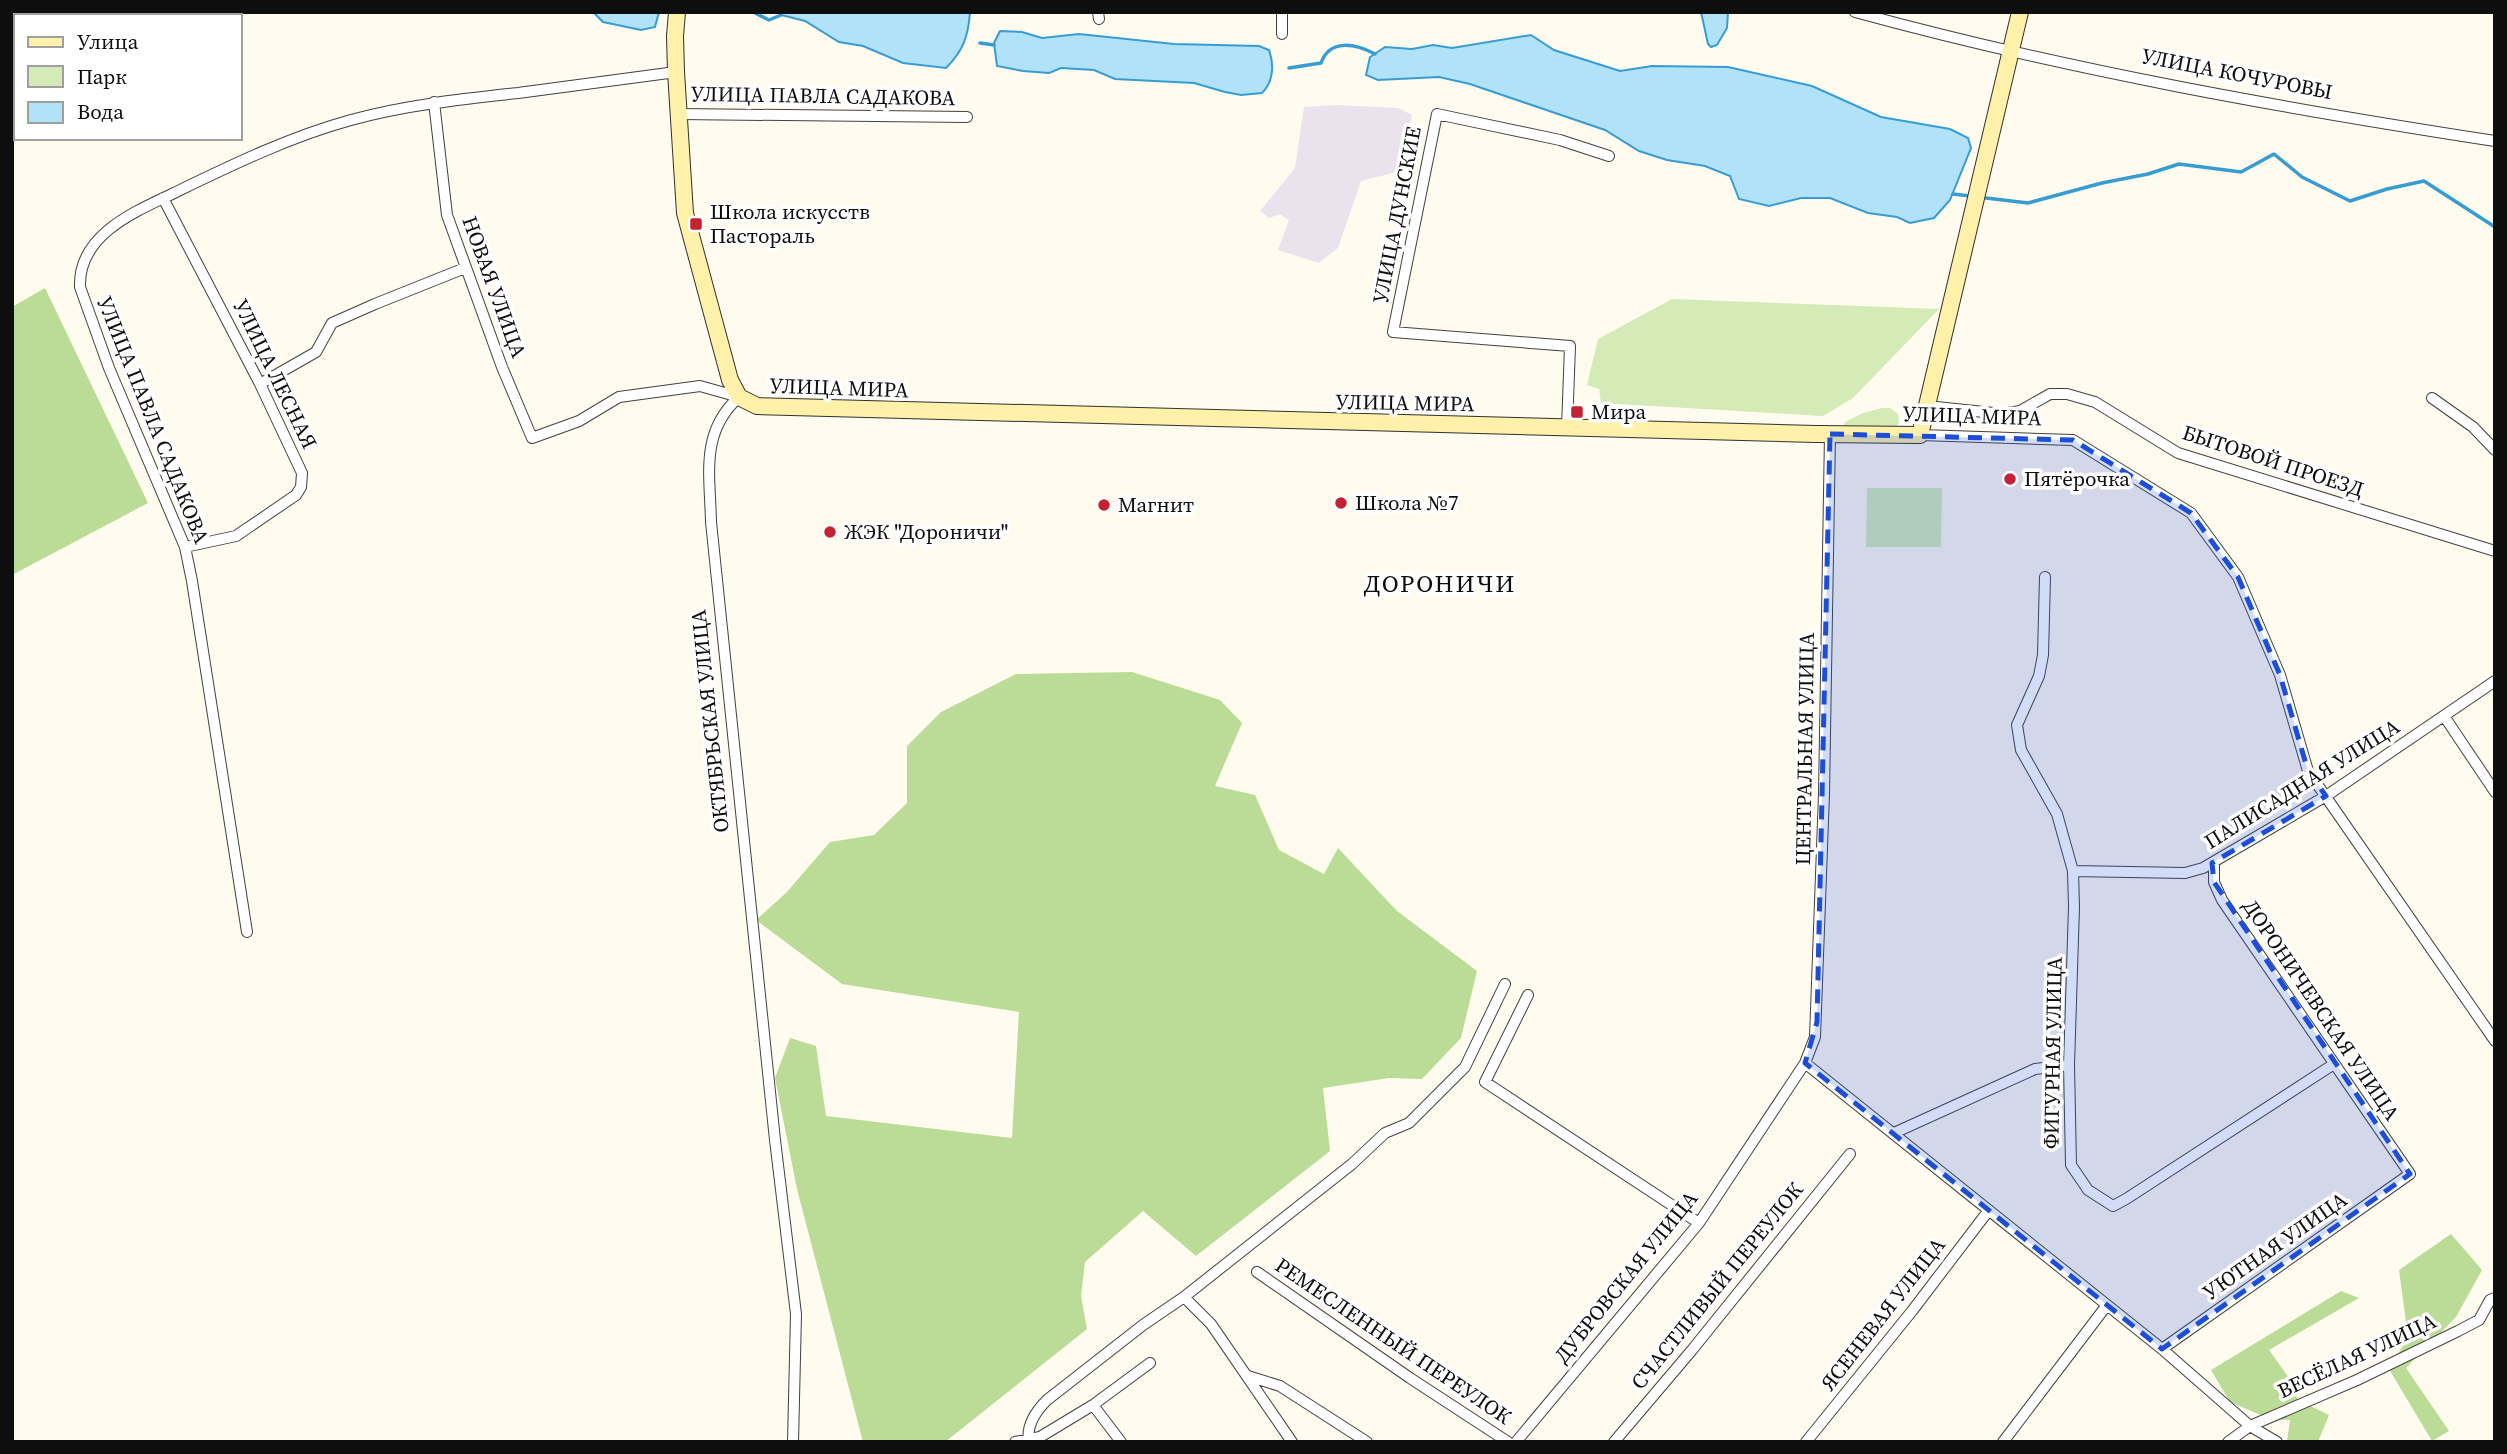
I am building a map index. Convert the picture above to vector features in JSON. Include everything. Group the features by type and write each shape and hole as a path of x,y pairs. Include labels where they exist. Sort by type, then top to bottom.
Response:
{"street":[{"path":"677,12 676,72 685,213 730,380 740,397"},
{"path":"1282,12 1282,34"},
{"name":"УЛИЦА КОЧУРОВЫ","path":"1855,12 2054,61 2495,141"},
{"path":"1920,435 2020,12"},
{"name":"УЛИЦА ПАВЛА САДАКОВА","path":"247,932 185,547 109,368 80,287 80,274 89,249 112,227 163,198 253,155 352,120 434,102 676,72"},
{"name":"НОВАЯ УЛИЦА","path":"434,102 447,215 502,367 532,438 579,421 619,397 699,386 740,397"},
{"name":"УЛИЦА ПАВЛА САДАКОВА","path":"679,114 967,117"},
{"name":"УЛИЦА ДУНСКИЕ","path":"1567,428 1570,346 1394,332 1437,114 1560,140 1609,156"},
{"name":"УЛИЦА ЛЕСНАЯ","path":"163,198 260,384 302,472 301,487 296,495 236,536 185,547"},
{"path":"260,384 316,352 332,324 465,268"},
{"name":"БЫТОВОЙ ПРОЕЗД","path":"1927,406 2003,414 2020,411 2050,394 2067,394 2095,402 2178,453 2495,551"},
{"name":"УЛИЦА МИРА","path":"740,397 757,406 769,408 2073,440 2191,513 2238,577 2280,675 2308,771 2326,796"},
{"name":"ОКТЯБРЬСКАЯ УЛИЦА","path":"740,397 721,416 712,439 709,456 711,522 775,1140 796,1314 793,1442"},
{"path":"2432,398 2473,427 2495,450"},
{"name":"ЦЕНТРАЛЬНАЯ УЛИЦА","path":"1805,1063 1815,1037 1817,1010 1825,780 1830,434"},
{"name":"ФИГУРНАЯ УЛИЦА","path":"2045,577 2043,654 2039,676 2017,725 2021,750 2057,814 2073,871 2069,1065 2071,1165 2088,1190 2113,1206 2334,1064"},
{"name":"ПАЛИСАДНАЯ УЛИЦА","path":"2073,871 2185,873 2214,862 2326,796 2495,681"},
{"path":"2444,716 2495,792"},
{"path":"2326,796 2495,1041"},
{"name":"ДОРОНИЧЕВСКАЯ УЛИЦА","path":"2214,862 2214,882 2222,900 2410,1174"},
{"path":"1028,1441 1038,1408 1047,1400 1143,1325 1184,1297 1352,1164 1385,1133 1409,1123 1465,1067 1506,984"},
{"path":"1528,995 1485,1082 1699,1223"},
{"path":"1805,1063 2162,1349 2250,1426 2277,1442"},
{"name":"ДУБРОВСКАЯ УЛИЦА","path":"1516,1442 1699,1223 1805,1063"},
{"path":"1894,1133 2035,1069 2069,1065"},
{"name":"СЧАСТЛИВЫЙ ПЕРЕУЛОК","path":"1614,1442 1850,1154"},
{"name":"УЮТНАЯ УЛИЦА","path":"2162,1349 2410,1174"},
{"name":"ЯСЕНЕВАЯ УЛИЦА","path":"1806,1442 1989,1210"},
{"name":"РЕМЕСЛЕННЫЙ ПЕРЕУЛОК","path":"1257,1272 1508,1442"},
{"path":"1184,1297 1211,1324 1292,1442"},
{"name":"ВЕСЁЛАЯ УЛИЦА","path":"2228,1442 2250,1426 2357,1380 2479,1320 2490,1300 2495,1298"},
{"path":"2003,1442 2107,1305"},
{"path":"1015,1442 1040,1437 1093,1405 1150,1363"},
{"path":"1248,1376 1287,1390 1367,1442"},
{"path":"1093,1405 1121,1442"}],"highlighted area":[{"path":"1830,434 2073,440 2191,513 2238,577 2280,675 2308,771 2326,796 2212,863 2214,882 2410,1174 2162,1349 1805,1063 1817,1022"}],"shaded area":[{"path":"1338,105 1398,108 1412,115 1401,171 1361,181 1338,248 1319,263 1278,250 1289,220 1280,214 1269,218 1260,211 1295,168 1304,107"}],"green space":[{"path":"45,288 148,503 12,575 12,307"},
{"path":"1672,299 1939,309 1853,398 1823,416 1601,403 1599,389 1587,385 1598,339"},
{"path":"1882,408 1890,408 1898,414 1899,423 1895,427 1843,428 1845,422"},
{"path":"1867,488 1942,488 1941,547 1866,547"},
{"path":"1132,672 1220,700 1242,723 1215,786 1255,795 1279,850 1324,874 1338,848 1397,911 1477,971 1461,1038 1422,1079 1389,1078 1323,1088 1330,1151 1196,1256 1143,1211 1085,1262 1081,1296 1087,1329 945,1442 863,1442 797,1189 775,1078 790,1038 816,1046 826,1116 1012,1138 1019,1012 842,984 756,920 786,893 830,842 874,835 907,803 907,746 941,712 1016,674"},
{"path":"2451,1234 2482,1270 2456,1317 2406,1368 2449,1431 2432,1441 2389,1369 2408,1337 2399,1270"},
{"path":"2341,1291 2359,1298 2269,1350 2287,1375 2298,1400 2329,1415 2318,1442 2287,1441 2290,1420 2270,1419 2230,1402 2211,1370"}],"water":[{"path":"593,12 659,12 655,27 641,30 603,22"},
{"path":"780,12 970,13 964,43 946,68 903,63 863,46 839,42 805,21 781,15"},
{"path":"1701,12 1728,12 1727,28 1717,45 1711,47 1708,44"},
{"path":"1000,31 1022,32 1042,38 1079,34 1174,44 1259,46 1269,50 1272,72 1262,93 1241,95 1194,83 1115,79 1094,70 1061,68 1049,73 1023,71 997,66 994,43"},
{"path":"1531,35 1554,50 1620,71 1652,66 1728,67 1812,86 1881,117 1950,129 1968,138 1971,148 1950,200 1934,218 1910,223 1897,217 1868,213 1830,198 1801,198 1769,206 1739,199 1730,176 1705,166 1667,160 1639,151 1605,130 1470,84 1439,77 1378,80 1366,75 1370,57 1385,47 1412,49 1433,45 1452,48"}],"waterway":[{"path":"753,12 769,20 781,15"},
{"path":"980,43 994,45"},
{"path":"1289,68 1321,63 1331,50 1344,45 1375,54"},
{"path":"1986,198 2028,203 2179,164 2241,172 2274,154 2302,177 2350,201 2424,181 2495,227"},
{"path":"1953,194 1970,196"}],"place":[{"name":"Школа искусств Пастораль","path":"696,224"},
{"name":"Мира","path":"1577,412"},
{"name":"Пятёрочка","path":"2010,479"},
{"name":"Школа №7","path":"1341,503"},
{"name":"Магнит","path":"1104,505"},
{"name":"ЖЭК \"Дороничи\"","path":"830,532"}],"district":[{"name":"ДОРОНИЧИ","path":"1440,584"}]}
